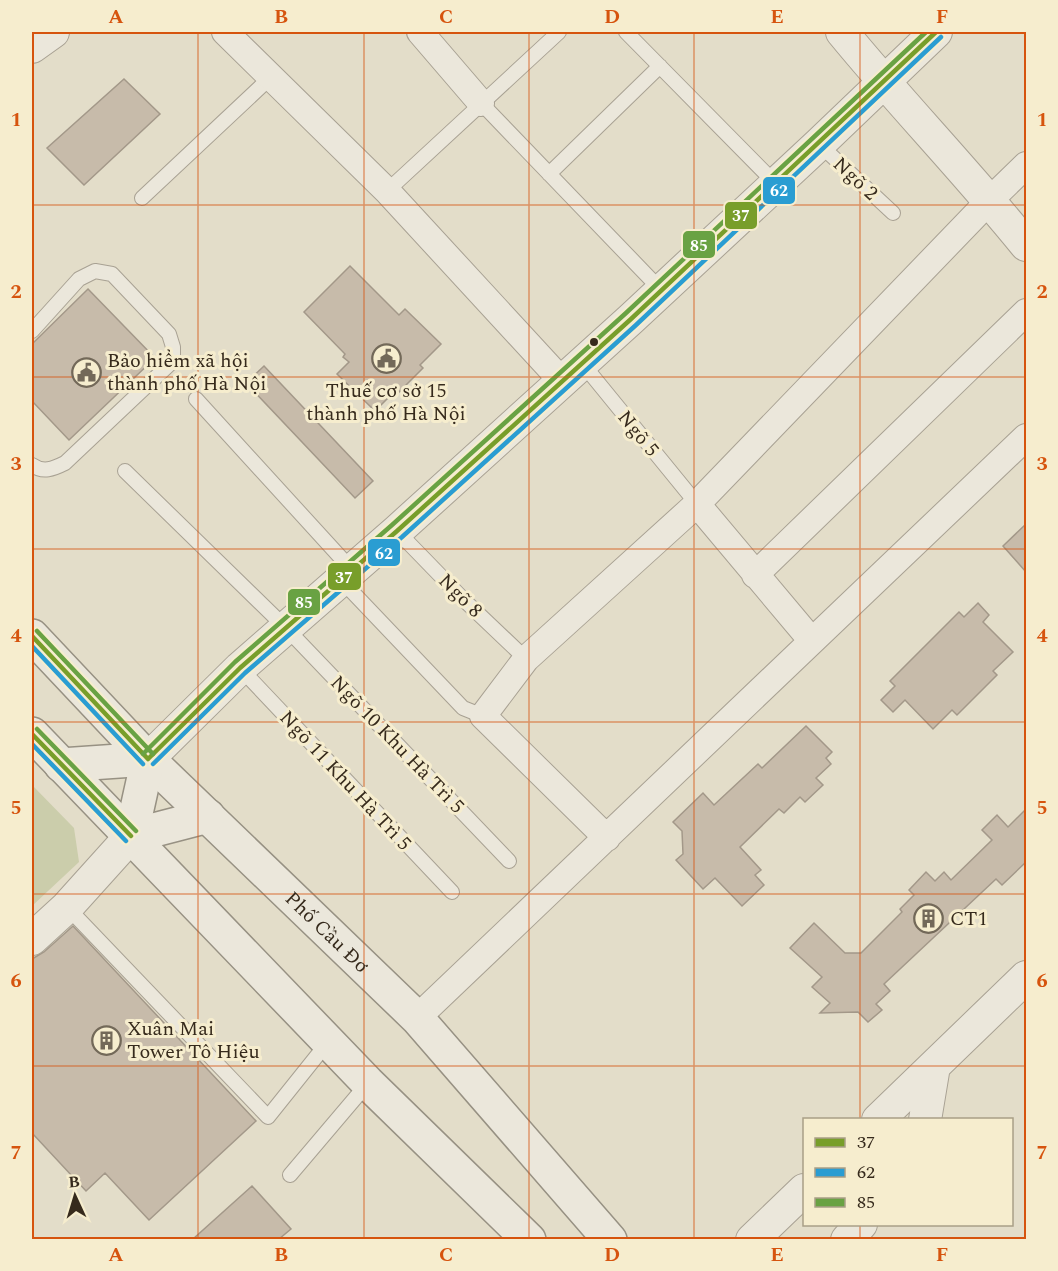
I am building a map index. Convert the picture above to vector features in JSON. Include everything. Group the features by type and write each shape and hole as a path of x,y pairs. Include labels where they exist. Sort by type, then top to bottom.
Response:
{"main road":[{"name":"Phố Cầu Đơ","path":"32,636 148,759 417,1018 610,1239"},
{"path":"32,734 368,1083 530,1239"},
{"path":"61,765 148,759 131,836"},
{"path":"131,836 208,816"}],"street":[{"path":"32,47 53,32"},
{"path":"225,32 572,372"},
{"path":"420,32 481,104"},
{"path":"842,32 882,81 990,200 1026,245"},
{"path":"148,759 240,668 397,531 662,291 936,32"},
{"path":"607,838 483,716 526,659 697,504 1026,165"},
{"path":"755,575 1026,312"},
{"path":"417,1018 1026,437"},
{"path":"697,504 812,641"},
{"path":"32,939 67,907 131,836"},
{"path":"879,1118 1026,977"},
{"path":"925,1118 934,1066"},
{"path":"752,1239 803,1191"},
{"path":"847,1239 859,1226"}],"lane":[{"path":"387,191 559,32"},
{"path":"626,32 776,184"},
{"path":"549,174 660,66"},
{"path":"142,198 271,77"},
{"path":"481,104 662,291"},
{"name":"Ngõ 2","path":"819,144 893,213"},
{"path":"32,331 79,279 95,271 112,274 169,334 173,361 65,463 50,471 34,468 32,465"},
{"name":"Ngõ 5","path":"572,372 697,504"},
{"path":"196,399 463,708 483,716"},
{"name":"Ngõ 10 Khu Hà Trì 5","path":"124,471 286,627 509,861"},
{"name":"Ngõ 8","path":"397,531 526,659"},
{"name":"Ngõ 11 Khu Hà Trì 5","path":"240,668 452,892"},
{"path":"67,907 268,1117 328,1042"},
{"path":"290,1175 368,1083"}],"green space":[{"path":"32,785 74,828 79,862 32,906"}],"building":[{"path":"124,79 160,114 84,185 47,148"},
{"path":"350,266 399,315 405,309 441,344 420,365 423,368 392,399 390,396 375,411 337,374 349,362 343,357 345,354 304,312"},
{"name":"Bảo hiểm xã hội thành phố Hà Nội","path":"88,289 155,358 69,440 32,401 32,344"},
{"path":"264,366 373,481 355,498 246,383"},
{"path":"1026,524 1026,572 1003,546"},
{"path":"978,603 989,615 983,622 1013,652 993,671 997,675 957,715 952,710 933,729 905,700 893,712 881,700 895,686 890,681 959,612 964,617"},
{"path":"806,726 832,752 826,758 831,764 816,778 823,785 805,802 800,797 784,813 779,809 740,847 761,870 755,875 764,885 742,906 715,878 703,889 676,860 683,854 682,831 673,822 703,793 714,805 758,764 762,768"},
{"name":"CT1","path":"1026,809 1026,862 1002,885 996,879 884,984 890,991 876,1004 882,1010 868,1022 858,1012 820,1013 830,1003 812,987 822,977 790,948 814,923 845,953 861,953 902,912 900,909 914,895 909,890 926,872 935,881 944,872 951,880 992,840 982,830 997,815 1008,827"},
{"name":"Xuân Mai Tower Tô Hiệu","path":"73,926 256,1121 149,1220 105,1173 86,1191 32,1133 32,959 44,952"},
{"path":"252,1186 291,1229 279,1239 193,1239"}],"transit line":[{"name":"85","path":"143,754 235,662 392,525 626,313 926,32"},
{"name":"37","path":"148,759 240,668 397,531 631,319 936,32"},
{"name":"62","path":"153,764 245,673 402,537 636,325 941,37"},
{"name":"85","path":"37,631 153,754"},
{"name":"37","path":"32,636 148,759"},
{"name":"62","path":"32,646 143,764"},
{"name":"85","path":"37,729 136,831"},
{"name":"37","path":"32,734 131,836"},
{"name":"62","path":"32,744 126,841"}],"place":[{"name":"Thuế cơ sở 15 thành phố Hà Nội","path":"386,359"},
{"name":"Bảo hiểm xã hội thành phố Hà Nội","path":"86,372"},
{"name":"CT1","path":"929,918"},
{"name":"Xuân Mai Tower Tô Hiệu","path":"106,1040"}]}
